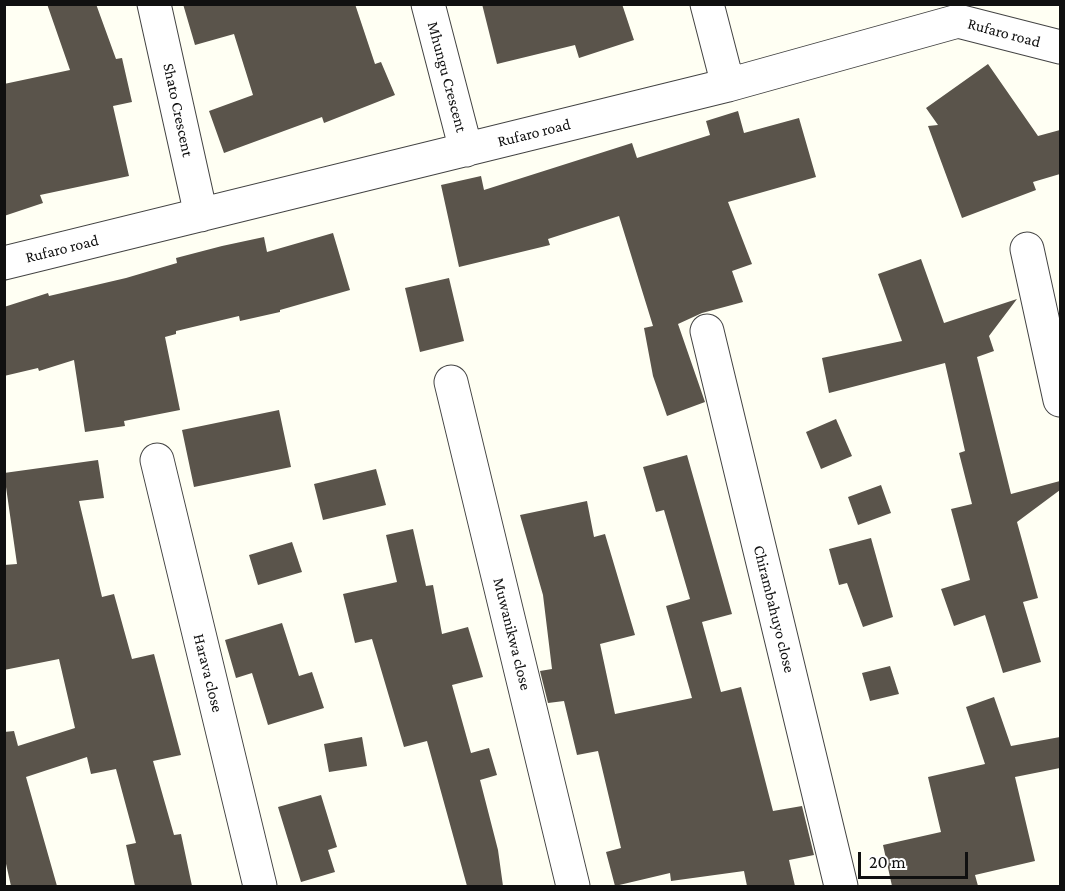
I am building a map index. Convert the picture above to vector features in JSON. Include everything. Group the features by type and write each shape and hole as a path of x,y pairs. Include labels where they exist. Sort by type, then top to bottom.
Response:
{"street":[{"name":"Shato Crescent","path":"154,4 201,215"},
{"name":"Mhungu Crescent","path":"428,4 466,150"},
{"path":"707,4 728,85"},
{"name":"Rufaro road","path":"4,263 728,85 956,13 1060,47"},
{"path":"1027,249 1060,400"},
{"name":"Chirambahuyo close","path":"707,331 842,886"},
{"name":"Muwanikwa close","path":"451,382 573,886"},
{"name":"Harava close","path":"157,460 260,886"}],"building":[{"path":"47,4 96,4 116,59 122,58 132,102 113,106 129,176 40,195 43,203 4,216 4,84 70,70"},
{"path":"183,4 355,4 375,64 381,62 395,95 324,123 322,117 224,153 209,111 253,95 234,34 195,45"},
{"path":"482,4 622,4 634,40 579,58 575,45 497,64"},
{"path":"988,64 1038,136 1060,130 1060,174 1033,182 1036,190 962,218 928,126 938,125 926,108"},
{"path":"738,111 744,133 799,118 816,177 728,202 752,264 732,271 743,302 702,313 678,324 705,402 667,416 653,376 644,328 653,326 619,216 548,239 550,245 459,267 441,185 481,176 484,190 632,143 637,158 710,135 706,121"},
{"path":"333,233 350,290 280,310 280,312 240,321 239,316 176,331 176,334 165,337 180,410 124,421 125,426 85,432 74,360 39,371 38,368 4,376 4,307 48,293 49,296 126,278 177,263 176,258 222,246 264,237 267,252"},
{"path":"921,259 944,323 1017,299 989,336 994,351 977,357 1011,494 1060,481 1060,490 1017,522 1038,598 1023,602 1041,662 1003,673 985,615 954,626 941,589 970,580 951,509 972,504 959,453 965,451 945,363 829,393 822,358 902,341 878,274"},
{"path":"449,278 464,341 420,352 405,288"},
{"path":"279,410 291,467 194,487 182,430"},
{"path":"836,419 852,456 821,469 806,432"},
{"path":"687,455 732,614 702,622 721,692 741,687 773,811 802,806 814,855 789,860 795,886 747,886 744,871 671,881 670,873 615,886 606,852 621,848 598,751 577,755 564,701 548,703 540,671 552,669 543,595 520,515 587,501 594,537 605,534 635,635 600,644 615,714 692,698 666,606 690,599 664,510 656,512 643,467"},
{"path":"98,460 104,498 79,501 102,597 114,594 132,659 154,654 181,755 153,761 174,835 181,834 192,886 135,886 126,845 136,843 116,769 91,774 87,757 26,777 57,886 11,886 4,855 4,732 14,731 18,746 75,728 59,659 4,670 4,565 17,564 4,473"},
{"path":"376,469 386,505 323,520 314,484"},
{"path":"881,485 891,513 858,525 848,497"},
{"path":"413,529 426,586 433,585 442,634 468,627 483,677 452,685 471,753 489,748 497,775 480,780 498,850 503,886 467,886 427,741 404,747 372,639 355,643 343,594 397,582 386,535"},
{"path":"871,538 893,617 863,627 847,583 839,585 829,549"},
{"path":"292,542 302,572 258,585 249,555"},
{"path":"282,623 299,676 312,672 324,708 268,725 252,673 236,678 225,640"},
{"path":"890,666 899,694 870,701 862,673"},
{"path":"994,697 1011,746 1060,737 1060,768 1015,777 1035,861 975,875 978,886 892,886 883,845 941,832 928,777 985,764 966,707"},
{"path":"362,737 367,766 329,772 324,744"},
{"path":"321,795 337,847 328,850 335,872 301,882 278,807"}]}
